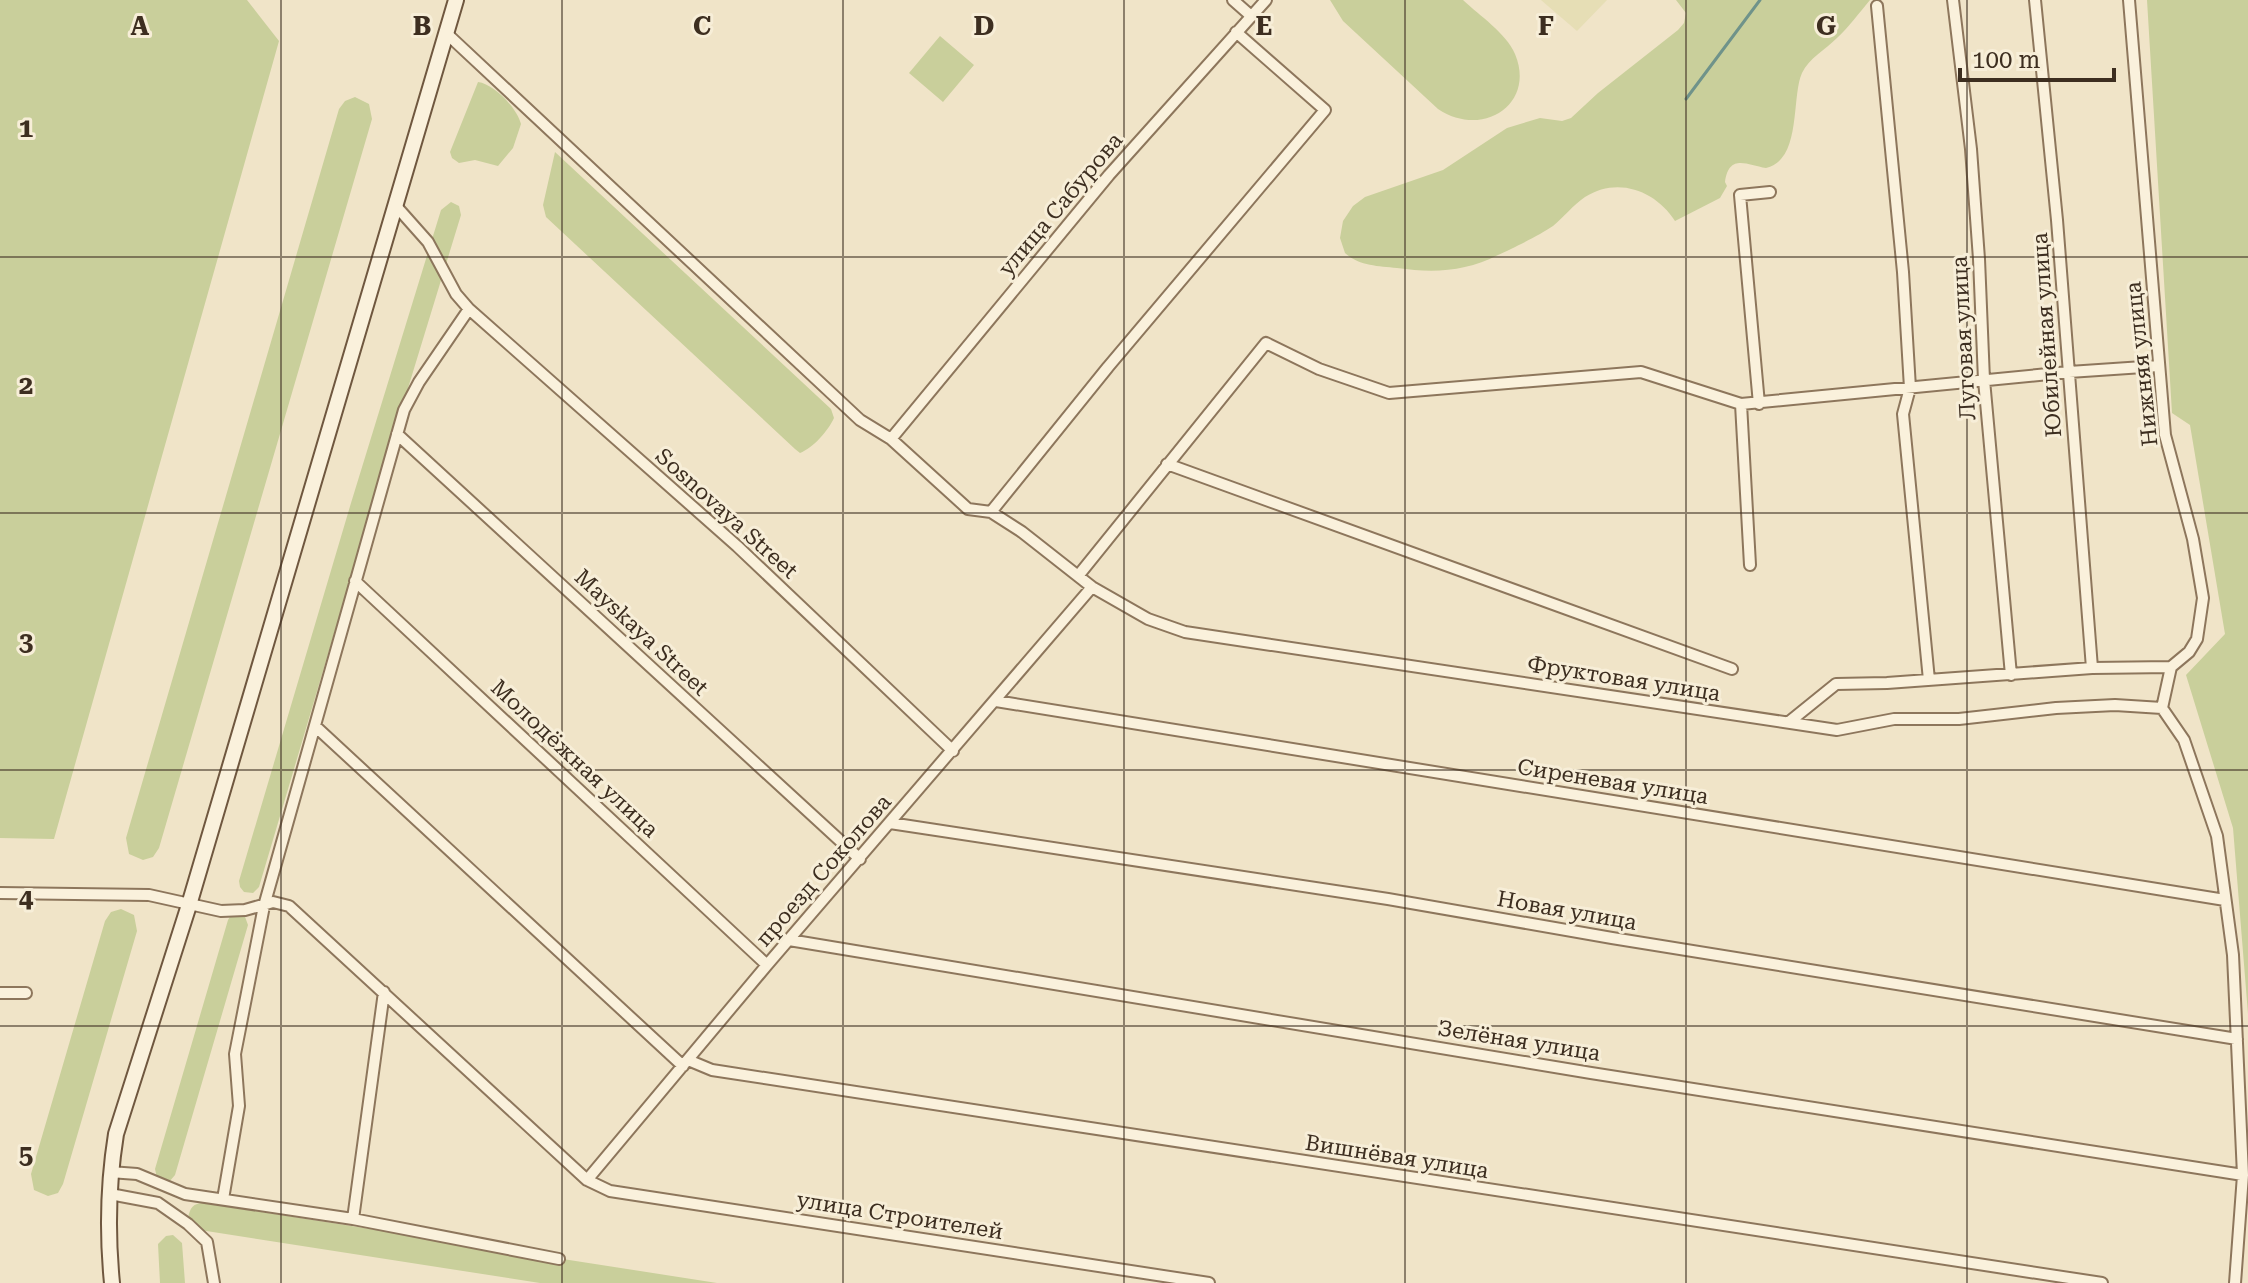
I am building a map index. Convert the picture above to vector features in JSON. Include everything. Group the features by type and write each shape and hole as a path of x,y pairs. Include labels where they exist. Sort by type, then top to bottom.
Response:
{"street":[{"path":"112,1283 107,1233 110,1172 116,1134 189,905 456,0"},
{"path":"1233,0 1250,15"},
{"name":"улица Сабурова","path":"891,439 1109,175 1266,0"},
{"name":"Луговая улица","path":"1953,0 1971,149 1984,380 2011,675"},
{"name":"Юбилейная улица","path":"2035,0 2092,668"},
{"name":"Нижняя улица","path":"2129,0 2165,435 2193,539 2203,598 2201,626 2193,647 2171,667 2162,708"},
{"path":"1877,6 1903,272 1910,388 1903,414 1929,680"},
{"name":"Фруктовая улица","path":"445,32 860,420 891,439 968,509 991,512 1022,532 1092,587 1148,619 1185,632 1837,730 1894,719 1959,719 2056,708 2115,705 2162,708"},
{"path":"991,512 1108,367 1325,110 1236,32"},
{"path":"1759,404 1740,195 1770,192"},
{"path":"396,206 428,242 456,294 457,328"},
{"name":"Sosnovaya Street","path":"456,294 469,309 727,538 953,751"},
{"path":"223,1199 239,1106 235,1054 264,906 397,434 411,396 469,309"},
{"path":"1078,576 1266,343 1319,369 1389,393 1641,372 1741,404 2158,366"},
{"path":"1741,404 1750,565"},
{"name":"Mayskaya Street","path":"397,434 860,859"},
{"name":"Фруктовая улица","path":"1167,464 1732,669"},
{"name":"Молодёжная улица","path":"355,581 767,965"},
{"name":"проезд Соколова","path":"587,1180 1092,587"},
{"path":"1789,722 1836,684 2092,668 2171,667"},
{"name":"Сиреневая улица","path":"996,701 2225,900"},
{"path":"2162,708 2184,740 2217,836 2233,955 2243,1175 2235,1283"},
{"path":"315,726 686,1063"},
{"name":"Новая улица","path":"890,823 1388,899 2237,1039"},
{"path":"0,893 149,895 221,911 245,910 273,902 289,906 587,1180"},
{"name":"Зелёная улица","path":"789,940 1591,1073 2243,1175"},
{"path":"353,1219 384,992"},
{"path":"0,993 26,993"},
{"name":"Вишнёвая улица","path":"686,1063 744,1075 2102,1283"},
{"path":"110,1172 137,1174 185,1194 353,1219 559,1259"},
{"name":"улица Строителей","path":"587,1180 610,1191 1209,1283"},
{"path":"110,1194 158,1203 188,1224 207,1242 214,1283"}],"shaded area":[{"path":"1541,0 1607,0 1577,31"}],"green space":[{"path":"0,0 247,0 279,41 54,839 0,838"},
{"path":"1330,0 1463,0 1499,32 1515,54 1520,72 1512,101 1501,112 1472,120 1438,109 1343,21"},
{"path":"1676,0 1870,0 1802,73 1790,141 1777,163 1766,168 1735,164 1727,173 1727,186 1720,198 1675,221 1667,210 1647,195 1623,187 1610,188 1585,197 1541,233 1473,265 1449,270 1410,270 1369,265 1345,253 1340,238 1343,221 1353,206 1365,197 1443,170 1507,128 1540,118 1562,121 1571,118 1678,30 1684,23 1686,13"},
{"path":"2147,0 2248,0 2248,1014 2233,828 2186,675 2225,634 2190,425 2172,413"},
{"path":"940,36 974,65 943,102 909,73"},
{"path":"478,82 491,87 504,98 521,124 513,148 498,166 475,160 459,163 450,152"},
{"path":"355,97 369,104 372,119 159,848 153,857 143,860 129,854 126,838 339,109 345,101"},
{"path":"555,152 831,409 834,418 815,443 800,453 795,449 546,217 543,205"},
{"path":"451,202 459,206 461,215 259,887 253,893 244,892 239,881 351,503 441,210"},
{"path":"121,909 134,915 137,931 63,1184 58,1193 48,1196 34,1190 31,1174 105,921 111,912"},
{"path":"244,914 248,925 175,1175 169,1182 157,1178 155,1169 228,920 231,915"},
{"path":"204,1203 717,1283 540,1283 200,1230 188,1218 193,1207"},
{"path":"173,1235 182,1243 185,1283 160,1283 158,1244 166,1236"}],"waterway":[{"path":"1686,99 1760,0"}]}
